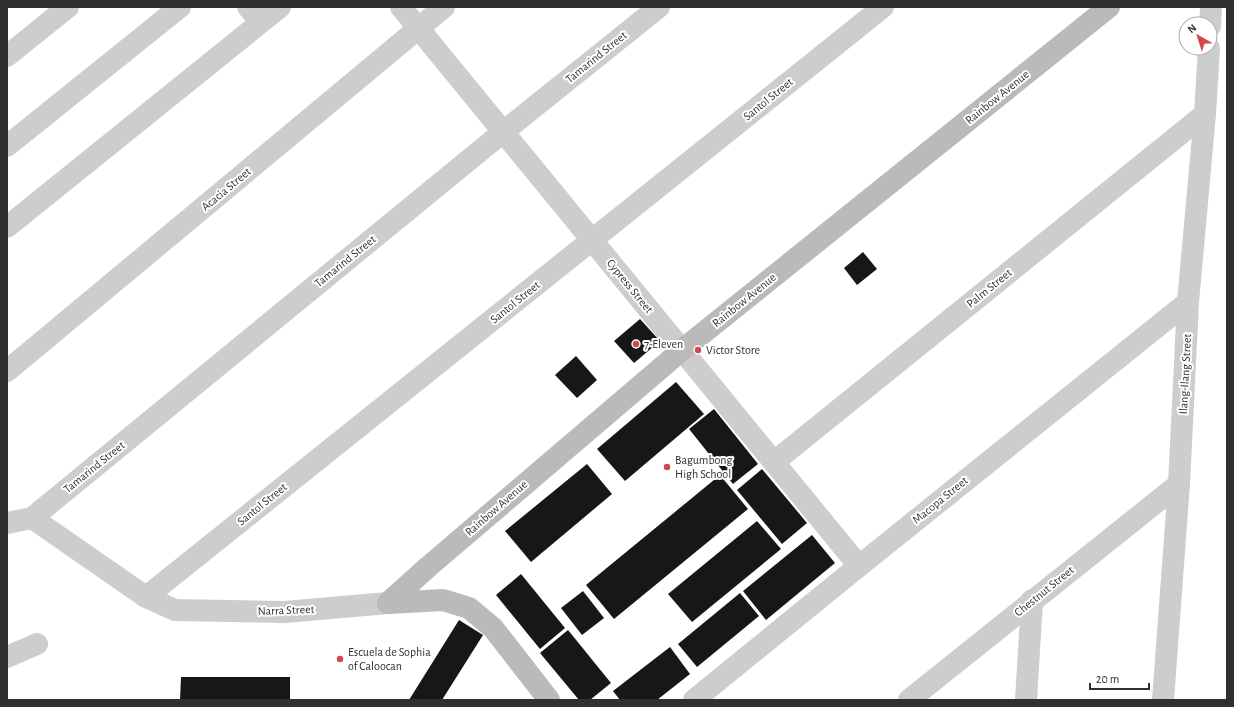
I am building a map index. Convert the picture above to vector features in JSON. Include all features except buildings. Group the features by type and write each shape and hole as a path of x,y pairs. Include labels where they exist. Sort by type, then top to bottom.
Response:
{"street":[{"path":"7,56 68,7"},
{"path":"7,146 180,7"},
{"path":"7,227 254,15 280,7"},
{"name":"Cypress Street","path":"401,7 859,566"},
{"name":"Acacia Street","path":"7,371 444,7"},
{"name":"Tamarind Street","path":"32,518 503,132 659,7"},
{"name":"Santol Street","path":"146,597 883,7"},
{"name":"Rainbow Avenue","path":"388,604 428,567 682,350 1110,7"},
{"name":"Ilang-Ilang Street","path":"1163,700 1179,484 1188,302 1205,114 1209,56"},
{"name":"Palm Street","path":"774,462 1205,114"},
{"name":"Macopa Street","path":"694,700 1188,302"},
{"name":"Chestnut Street","path":"909,700 1032,600 1179,484"},
{"path":"7,523 32,518"},
{"name":"Narra Street","path":"32,518 146,597 175,610 285,612 443,600 470,608 493,628 537,694"},
{"path":"1026,700 1032,600"},
{"path":"7,656 37,644"}],"place":[{"name":"7-Eleven","path":"636,344"},
{"name":"Victor Store","path":"698,350"},
{"name":"Bagumbong High School","path":"667,467"},
{"name":"Escuela de Sophia of Caloocan","path":"340,659"}]}
